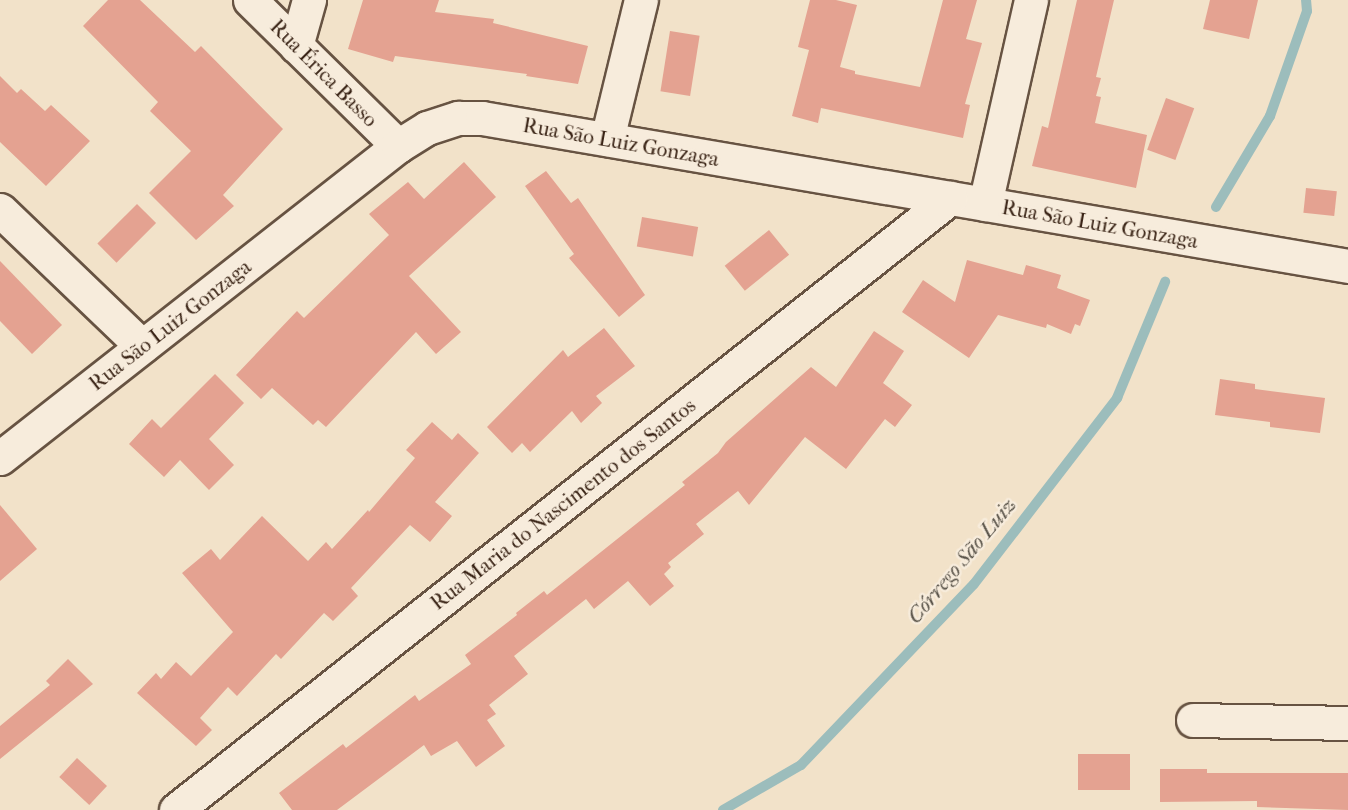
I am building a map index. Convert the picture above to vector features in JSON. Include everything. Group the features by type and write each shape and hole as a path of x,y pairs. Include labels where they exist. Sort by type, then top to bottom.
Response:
{"street":[{"name":"Rua Érica Basso","path":"250,0 398,146"},
{"path":"296,46 309,0"},
{"path":"607,139 641,0"},
{"path":"985,204 1031,0"},
{"name":"Rua São Luiz Gonzaga","path":"0,458 398,146 427,128 458,118 482,118 1348,266"},
{"name":"Rua Maria do Nascimento dos Santos","path":"176,810 950,198"},
{"path":"0,210 142,346"},
{"path":"1193,720 1348,723"}],"building":[{"path":"108,0 140,0 195,52 201,46 283,129 223,195 234,206 196,240 149,193 191,151 150,111 158,102 83,26"},
{"path":"363,0 439,0 435,12 494,19 493,23 588,46 578,84 526,76 527,74 395,56 393,62 348,49"},
{"path":"810,0 836,0 857,5 840,67 855,71 855,74 920,87 943,0 977,0 966,39 982,43 965,104 970,105 963,138 821,108 818,123 792,116 809,50 798,47"},
{"path":"1077,0 1114,0 1096,77 1101,78 1096,96 1101,97 1095,123 1147,135 1136,188 1032,166 1042,126 1048,128"},
{"path":"1210,0 1258,0 1249,39 1203,29"},
{"path":"670,31 700,36 690,96 660,91"},
{"path":"0,76 17,93 21,89 45,111 51,105 90,141 46,186 0,142"},
{"path":"1166,98 1194,108 1175,160 1147,150"},
{"path":"464,162 496,197 409,276 461,332 436,354 416,332 326,427 318,420 313,425 272,388 261,399 236,375 297,311 304,318 389,235 369,214 408,182 424,199"},
{"path":"546,171 571,203 578,198 645,295 619,317 569,258 574,254 525,186"},
{"path":"1306,188 1337,191 1334,216 1303,213"},
{"path":"137,204 156,223 116,263 97,244"},
{"path":"642,217 698,227 693,256 637,247"},
{"path":"769,230 789,255 745,291 725,266"},
{"path":"967,260 1023,275 1026,265 1061,275 1057,288 1090,300 1080,326 1075,324 1071,334 1047,324 1046,328 998,315 969,358 902,312 923,280 955,302"},
{"path":"0,261 62,325 32,354 0,321"},
{"path":"604,328 635,366 596,396 602,403 581,423 572,411 530,452 522,443 512,453 487,427 563,350 568,357"},
{"path":"874,331 904,351 883,383 912,405 895,427 885,419 846,469 805,437 749,505 738,491 696,524 704,534 668,563 671,567 664,574 674,586 650,606 628,581 594,609 586,599 514,656 528,674 489,705 496,714 487,720 505,746 476,767 457,741 431,756 424,745 337,810 292,810 279,793 343,744 346,748 415,695 419,701 471,664 465,655 544,591 547,595 685,485 682,482 718,453 726,442 811,367 836,387"},
{"path":"215,374 244,403 209,439 234,465 209,490 180,460 164,477 129,444 152,419 161,428"},
{"path":"1220,379 1255,384 1255,389 1325,398 1320,433 1270,427 1270,422 1215,415"},
{"path":"432,422 452,440 458,433 479,453 435,502 452,516 430,542 410,525 351,588 358,596 333,621 324,613 281,659 276,654 237,696 228,687 200,718 212,730 196,746 137,693 156,673 161,679 176,662 191,676 233,632 182,573 211,549 220,560 262,516 308,561 326,542 332,549 368,510 369,512 415,458 406,450"},
{"path":"0,505 37,549 0,581"},
{"path":"68,659 93,684 0,759 0,726 50,685 46,681"},
{"path":"1078,754 1130,754 1130,790 1078,790"},
{"path":"77,758 107,786 89,805 59,777"},
{"path":"1160,769 1207,769 1207,773 1348,773 1348,810 1257,807 1257,801 1160,802"}],"waterway":[{"name":"Córrego São Luiz","path":"1216,207 1270,116 1307,11 1306,0"},
{"name":"Córrego São Luiz","path":"723,810 801,765 974,584 1117,398 1165,282"}]}
